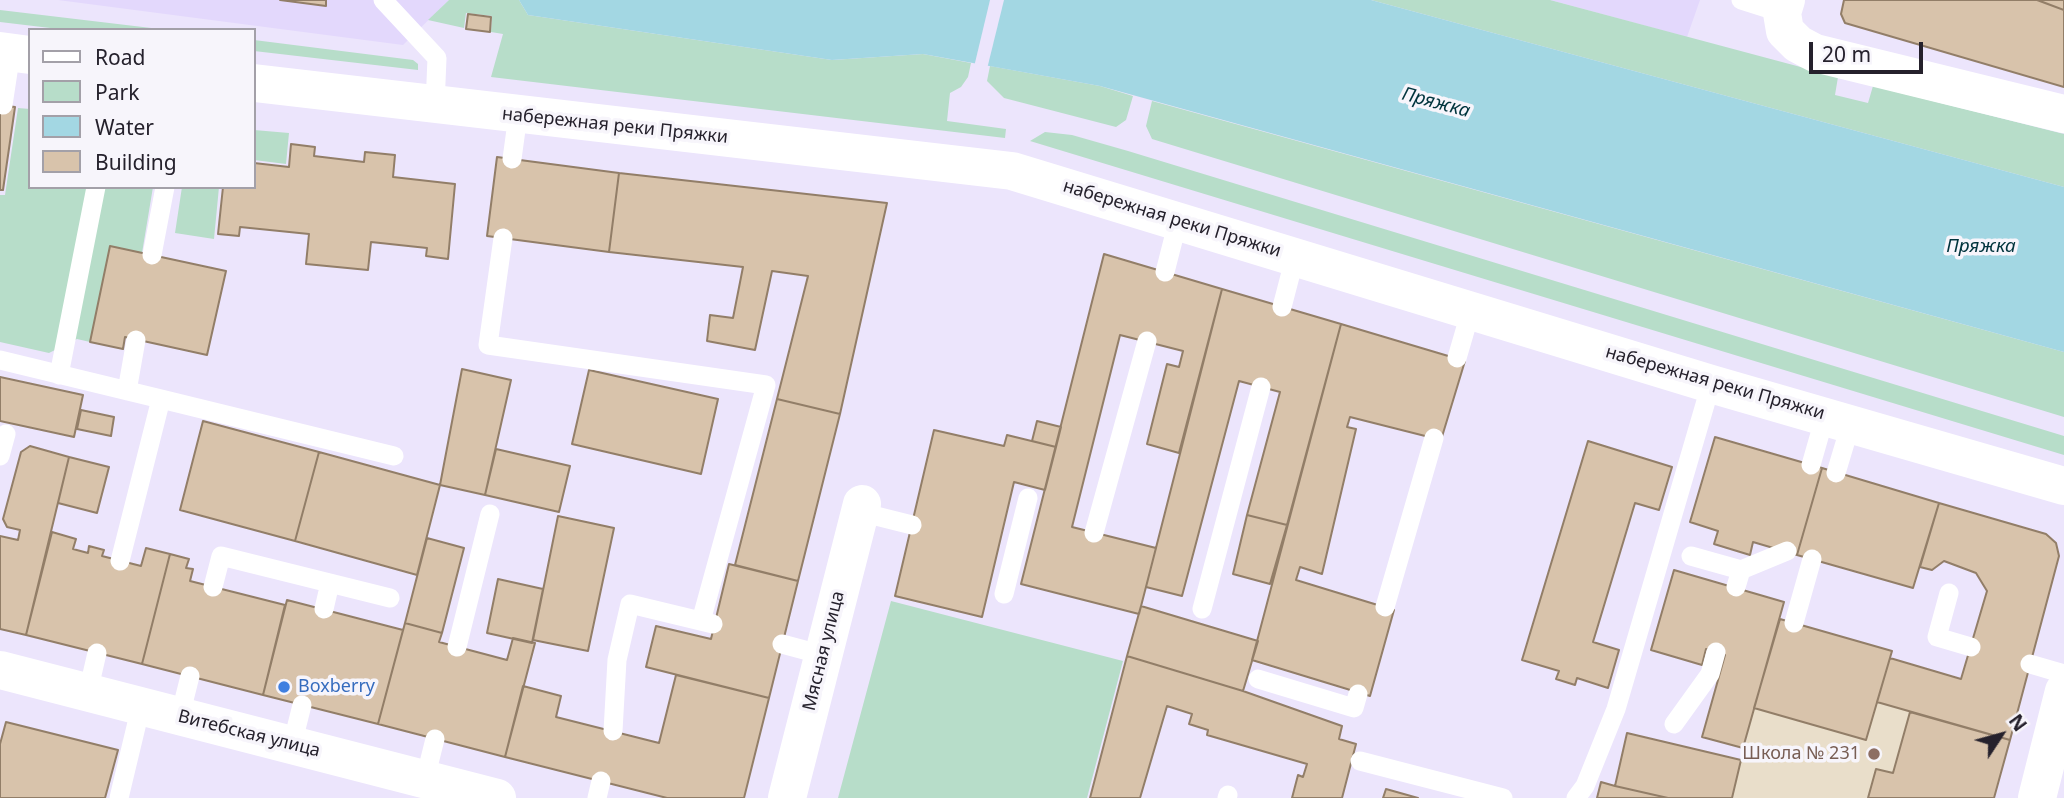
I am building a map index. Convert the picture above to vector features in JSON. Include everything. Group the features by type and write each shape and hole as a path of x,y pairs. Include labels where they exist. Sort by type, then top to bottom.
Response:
{"main road":[{"path":"1784,6 1785,32 1798,44 1815,52 2064,114"},
{"name":"набережная реки Пряжки","path":"256,83 1012,171 1711,384 2064,486"},
{"name":"Мясная улица","path":"787,798 861,508"},
{"name":"Витебская улица","path":"0,670 425,779 480,796"},
{"path":"2036,798 2064,691"}],"lane":[{"path":"383,0 436,58 435,106"},
{"path":"1741,0 1784,6"},
{"path":"3,105 13,53"},
{"path":"512,159 518,115"},
{"path":"59,375 96,189"},
{"path":"152,255 165,189"},
{"path":"1164,272 1178,221"},
{"path":"503,238 488,345 766,385 708,623 631,604 617,660 613,731"},
{"path":"1282,307 1295,257"},
{"path":"1457,358 1471,310"},
{"path":"127,391 136,340"},
{"path":"1094,533 1147,341"},
{"path":"0,360 394,456"},
{"path":"1576,798 1585,786 1616,709 1711,384"},
{"path":"1202,609 1261,387"},
{"path":"120,561 161,399"},
{"path":"1811,465 1838,419"},
{"path":"1836,472 1838,419"},
{"path":"0,456 6,434"},
{"path":"1385,607 1434,438"},
{"path":"1004,594 1007,547 1028,498"},
{"path":"861,508 912,525"},
{"path":"457,647 490,514"},
{"path":"1691,556 1738,578 1787,551"},
{"path":"213,587 221,556 390,598"},
{"path":"1794,623 1812,559"},
{"path":"324,610 330,583"},
{"path":"1949,593 1937,637 1971,647"},
{"path":"782,644 823,656"},
{"path":"1674,724 1710,674 1716,652"},
{"path":"88,692 97,653"},
{"path":"2030,664 2064,674"},
{"path":"180,716 190,676"},
{"path":"1258,679 1354,708 1359,694"},
{"path":"292,745 302,705"},
{"path":"119,798 141,706"},
{"path":"425,779 435,739"},
{"path":"1360,761 1503,798"}],"shaded area":[{"path":"58,0 449,0 403,45"},
{"path":"1550,0 1700,0 1687,37"},
{"name":"Школа № 231","path":"1877,702 2010,740 1994,798 1732,798 1754,708 1866,740"}],"green space":[{"path":"449,0 519,0 528,15 832,60 923,54 971,63 968,77 961,87 950,93 947,121 1006,129 1005,138 491,77 503,34 491,32 492,16 466,13 464,28 428,20"},
{"path":"1371,0 1550,0 1838,77 1835,95 1868,103 1873,86 2064,134 2064,187"},
{"path":"0,10 151,28 50,28 0,22"},
{"path":"256,40 413,60 418,64 418,70 256,51"},
{"path":"990,66 1100,86 1133,96 1126,120 1116,127 1004,98 987,81"},
{"path":"1152,101 2064,352 2064,417 1152,139 1146,126"},
{"path":"18,108 28,109 28,189 153,189 142,253 110,246 90,342 77,339 49,353 0,342 0,195 5,195"},
{"path":"256,130 289,133 286,164 256,160"},
{"path":"1045,132 1072,135 1128,151 2064,436 2064,455 1030,141"},
{"path":"182,189 219,189 214,239 175,233"},
{"path":"891,601 1123,661 1087,798 838,798"}],"water":[{"name":"Пряжка","path":"519,0 1371,0 2064,187 2064,352 1100,86 923,54 832,60 528,15"}],"pier":[{"path":"990,0 1004,0 987,69 974,67"}],"building":[{"path":"280,0 326,0 326,6"},
{"path":"1844,0 2037,0 2064,10 2064,87 1845,23 1841,14"},
{"path":"2040,0 2064,0 2064,10 2040,1"},
{"path":"468,14 491,17 490,32 466,29"},
{"path":"0,105 15,107 3,190 0,190"},
{"path":"291,144 315,147 314,156 364,162 365,152 395,155 393,177 455,184 448,259 426,256 427,248 371,242 368,270 306,264 309,234 240,227 239,236 218,234 223,189 256,189 256,163 289,167"},
{"path":"497,157 619,173 609,252 487,236"},
{"path":"619,173 887,203 840,414 777,399 808,276 772,271 755,350 707,341 710,315 733,318 743,267 609,252"},
{"path":"110,246 226,271 207,355 125,337 123,349 90,342"},
{"path":"1104,254 1222,289 1179,453 1147,444 1167,364 1179,367 1183,351 1120,335 1072,527 1156,548 1139,614 1021,584"},
{"path":"1222,289 1341,324 1287,525 1247,515 1280,392 1239,381 1182,596 1146,587"},
{"path":"1341,324 1465,361 1441,440 1350,417 1347,427 1356,429 1322,574 1300,567 1296,580 1394,610 1370,696 1252,660"},
{"path":"462,369 511,380 485,495 440,485"},
{"path":"589,370 718,399 701,474 572,444"},
{"path":"0,377 83,395 74,437 0,421"},
{"path":"777,399 840,414 798,581 735,565"},
{"path":"81,410 114,417 111,436 77,429"},
{"path":"203,421 319,452 295,541 180,510"},
{"path":"1037,421 1061,427 1056,447 1032,441"},
{"path":"934,430 1004,446 1007,435 1056,447 1045,490 1014,482 982,617 895,596"},
{"path":"1715,437 1822,468 1797,555 1753,542 1750,555 1714,544 1718,531 1690,522"},
{"path":"1588,441 1672,467 1659,510 1635,503 1593,642 1619,650 1608,688 1577,678 1575,685 1556,679 1559,671 1522,660"},
{"path":"30,446 69,457 26,635 0,629 0,536 18,540 20,530 7,527 3,519 21,452"},
{"path":"496,449 570,466 559,512 485,495"},
{"path":"319,452 440,485 417,575 295,541"},
{"path":"69,457 109,467 97,513 58,503"},
{"path":"1822,468 1939,503 1913,588 1797,555"},
{"path":"1939,503 2046,534 2056,543 2059,556 2010,740 1877,702 1890,658 1961,679 1987,591 1976,573 1944,561 1932,570 1920,567"},
{"path":"1247,515 1287,525 1270,584 1233,574"},
{"path":"558,516 614,528 588,651 533,640"},
{"path":"52,532 76,539 73,549 88,553 89,546 104,550 102,556 141,566 146,548 170,554 142,664 26,635"},
{"path":"427,538 464,548 442,633 405,623"},
{"path":"170,554 189,559 186,568 193,569 190,581 285,605 263,695 142,664"},
{"path":"729,564 798,581 769,698 646,667 656,626 711,639"},
{"path":"1674,570 1784,602 1743,748 1702,737 1725,655 1706,649 1702,665 1651,650"},
{"path":"498,579 543,589 532,643 487,633"},
{"path":"287,600 403,630 378,724 263,695"},
{"path":"1141,606 1258,641 1243,691 1127,656"},
{"path":"1780,619 1892,651 1866,740 1754,708"},
{"path":"405,623 442,633 439,642 507,660 513,638 535,643 505,757 378,724"},
{"path":"1127,656 1243,691 1342,726 1339,739 1356,744 1342,798 1292,798 1298,775 1303,777 1307,764 1207,735 1208,730 1189,724 1192,714 1167,706 1140,798 1090,798"},
{"path":"676,675 769,698 744,798 667,798 505,757 523,686 561,696 556,717 659,743"},
{"path":"1910,712 2010,740 1994,798 1868,798 1876,769 1893,773"},
{"path":"6,722 118,750 105,798 0,798 0,744"},
{"path":"1627,733 1741,760 1732,798 1668,798 1615,786"},
{"path":"1601,782 1615,786 1668,798 1597,798"},
{"path":"1386,789 1418,798 1383,798"}],"place":[{"name":"Boxberry","path":"284,687"},
{"name":"Школа № 231","path":"1874,754"}]}
